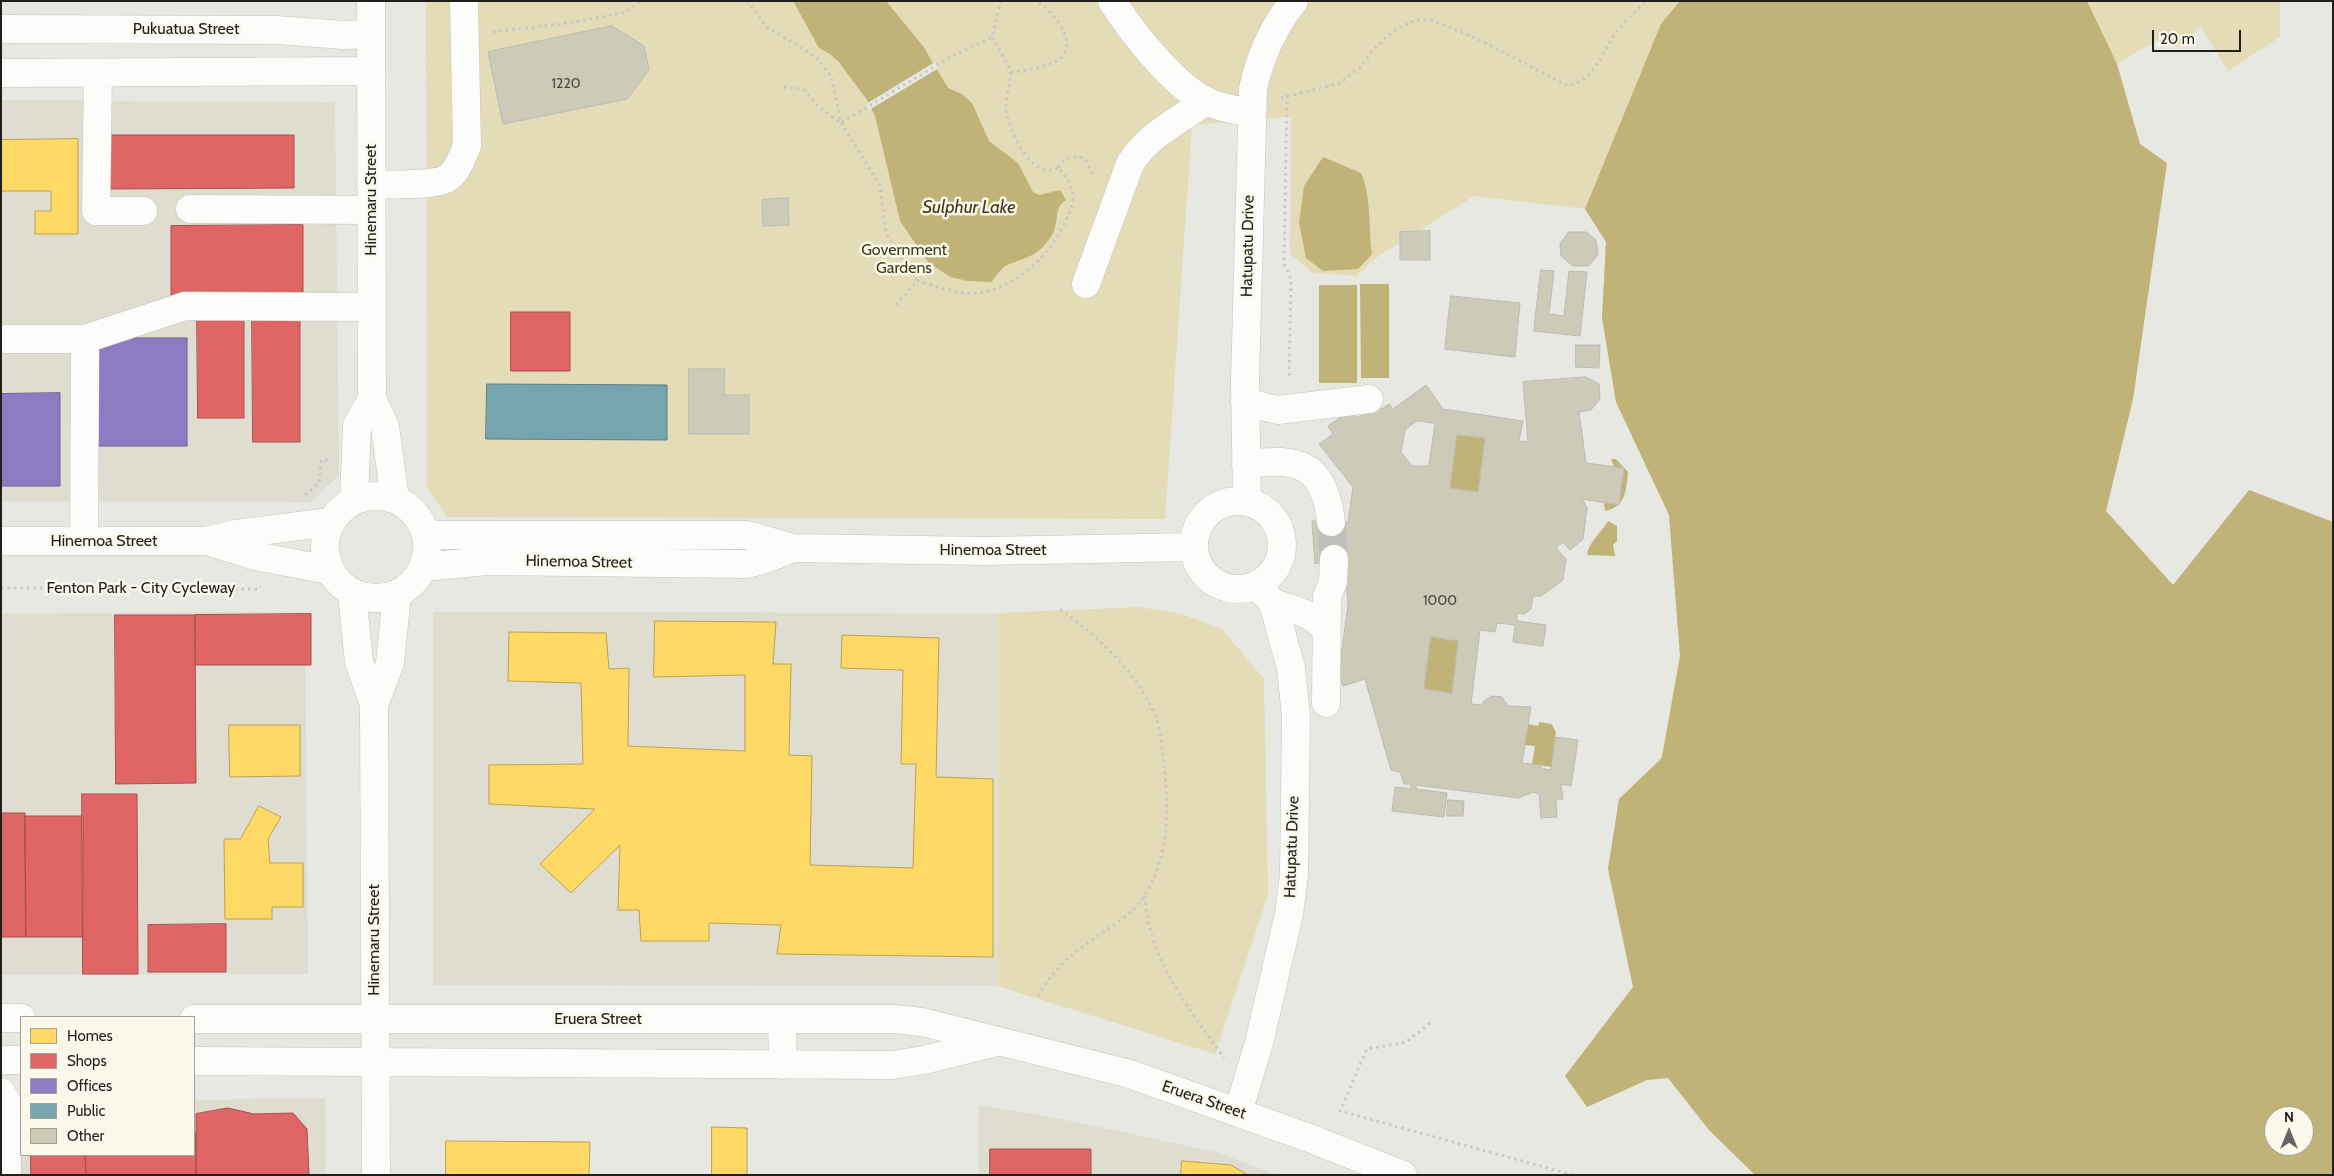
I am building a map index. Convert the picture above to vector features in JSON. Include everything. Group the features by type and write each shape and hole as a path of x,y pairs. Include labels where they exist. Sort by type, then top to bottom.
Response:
{"street":[{"name":"Hinemaru Street","path":"371,1 372,399 385,427 395,499"},
{"path":"190,209 371,197 417,184 446,179 457,167 467,146 464,1"},
{"path":"1112,1 1139,40 1177,80 1206,101 1251,112"},
{"name":"Hatupatu Drive","path":"1246,502 1245,402 1251,112 1257,68 1272,36 1294,1"},
{"name":"Pukuatua Street","path":"1,29 277,30 371,34"},
{"path":"152,29 152,72"},
{"path":"1,73 370,71"},
{"path":"98,72 96,211 143,211"},
{"path":"1086,284 1130,164 1144,145 1206,101"},
{"path":"1,339 84,340 186,306 371,307"},
{"path":"84,340 84,541"},
{"path":"354,500 356,425 372,399"},
{"path":"1245,402 1278,410 1369,399"},
{"path":"1246,464 1287,461 1306,469 1318,480 1325,493 1331,522"},
{"path":"381,495 395,499 415,513 426,535 427,551 423,567 417,578 397,594 374,598 352,592 339,583 329,570 324,546 330,522 340,509 354,500 367,496 381,495"},
{"path":"1265,594 1281,558 1282,543 1279,529 1272,516 1260,507 1246,502 1233,501 1220,505 1209,512 1198,528 1194,547 1196,560 1202,571 1212,581 1224,587 1265,594 1306,606 1318,604 1327,596"},
{"name":"Hinemoa Street","path":"1,540 206,541 236,534 330,522"},
{"name":"Hinemoa Street","path":"426,535 747,535 792,548 984,551 1194,547"},
{"path":"536,562 537,535"},
{"name":"Hinemoa Street","path":"206,541 255,556 329,570"},
{"name":"Hinemoa Street","path":"423,567 487,562 747,564 763,560 792,548"},
{"path":"1326,703 1327,596 1333,582 1334,560"},
{"name":"Hinemaru Street","path":"352,592 359,662 374,704 376,1175"},
{"name":"Hinemaru Street","path":"374,704 390,663 397,594"},
{"path":"1265,594 1320,622 1326,631"},
{"name":"Hatupatu Drive","path":"1238,1112 1259,1043 1289,914 1294,875 1296,716 1290,668 1265,594"},
{"path":"1,1018 20,1018"},
{"name":"Eruera Street","path":"195,1019 894,1019 922,1022 1130,1074 1238,1112 1403,1175"},
{"path":"272,1019 273,1061"},
{"path":"611,1063 612,1019"},
{"path":"782,1019 783,1065"},
{"name":"Eruera Street","path":"195,1061 892,1065 924,1060 999,1042"},
{"path":"1,1060 20,1060"},
{"path":"1,1092 7,1102 7,1175"}],"path":[{"path":"465,36 563,24 627,12 640,1"},
{"path":"747,1 767,27 810,53 823,64 831,76 841,123 880,184 886,233 917,281 970,293 978,293 996,288 1028,270 1058,237 1069,213 1073,193 1068,179 1058,167"},
{"path":"1001,1 992,36 1011,73 1006,108 1015,137 1039,168 1047,171 1058,167 1069,157 1079,156 1083,158 1100,188 1117,201"},
{"path":"1011,73 1057,61 1064,52 1065,38 1061,25 1047,8 1036,1"},
{"path":"1251,112 1287,95 1340,83 1360,68 1373,50 1393,31 1415,20 1432,20 1482,41 1568,86 1580,83 1600,62 1620,27 1646,1"},
{"path":"841,123 947,59 992,36"},
{"path":"784,87 803,89 818,106 841,123"},
{"path":"1287,95 1284,263 1291,280 1289,381"},
{"path":"894,307 917,281"},
{"path":"303,497 319,482 321,460 330,460"},
{"name":"Fenton Park - City Cycleway","path":"1,588 258,589 263,582"},
{"path":"1038,996 1046,982 1066,959 1124,918 1145,896 1152,883 1162,853 1167,815 1163,755 1155,715 1131,676 1104,643 1060,609"},
{"path":"1145,896 1148,928 1160,960 1192,1013 1226,1060"},
{"path":"1430,1023 1406,1042 1367,1049 1340,1111 1573,1175"}],"shaded area":[{"path":"1,100 335,102 339,476 311,502 1,501"},
{"path":"305,612 308,974 1,975 1,613"},
{"path":"433,612 998,613 997,986 433,985"},
{"path":"325,1098 326,1175 1,1175 1,1103 20,1103 20,1156 195,1156 195,1100"},
{"path":"979,1105 1047,1116 1216,1152 1278,1175 978,1175"}],"green space":[{"name":"Government Gardens","path":"426,1 2280,1 2280,37 2228,71 2201,27 2177,47 2164,36 2117,64 2140,144 2167,163 2133,399 2106,511 2173,585 2249,490 2333,522 2333,1175 1755,1175 1709,1130 1668,1078 1647,1080 1587,1107 1565,1076 1633,987 1608,869 1619,799 1661,758 1680,656 1669,515 1616,402 1602,318 1606,242 1585,209 1474,196 1373,260 1356,276 1313,273 1290,254 1291,117 1192,125 1165,519 447,517 427,487"},
{"path":"1139,607 1182,614 1222,629 1264,679 1268,895 1215,1054 997,986 998,613"}],"water":[{"name":"Sulphur Lake","path":"793,1 886,1 923,46 948,88 962,94 972,103 989,141 1018,163 1033,192 1039,195 1060,190 1066,200 1060,205 1054,231 1047,242 1032,255 1005,266 991,282 968,281 950,277 928,262 900,221 875,116 867,100 838,61 819,48"},
{"path":"1680,1 2087,1 2117,64 2140,144 2167,163 2133,399 2106,511 2173,585 2249,490 2333,522 2333,1175 1755,1175 1709,1130 1668,1078 1647,1080 1587,1107 1565,1076 1633,987 1608,869 1619,799 1662,758 1680,656 1669,515 1616,402 1602,318 1606,242 1585,209 1661,24"},
{"path":"1323,157 1361,173 1367,192 1372,254 1358,269 1323,271 1306,258 1299,223 1304,186"},
{"path":"1360,284 1389,284 1389,378 1361,378"},
{"path":"1319,285 1357,285 1357,383 1319,383"},
{"path":"1457,435 1485,438 1478,492 1450,488"},
{"path":"1611,459 1616,459 1628,472 1624,497 1619,504 1624,469 1614,467"},
{"path":"1604,503 1619,504 1612,509 1605,511"},
{"path":"1608,521 1617,526 1617,541 1613,545 1615,556 1587,555 1593,541"},
{"path":"1431,637 1458,641 1452,693 1424,689"},
{"path":"1539,722 1552,724 1556,733 1551,767 1532,764 1535,746 1525,745 1528,724 1538,726"}],"pier":[{"path":"935,62 939,68 869,110 866,104"}],"building: Homes":[{"path":"78,139 78,234 35,234 35,211 51,211 51,191 1,191 1,140"},
{"path":"655,621 776,622 773,664 791,664 789,755 812,756 810,865 913,868 916,764 901,764 903,670 841,668 842,635 939,638 936,777 993,779 993,957 777,954 781,925 709,923 709,941 641,941 639,910 618,910 620,845 571,893 540,864 595,809 489,804 489,765 583,764 581,683 508,681 509,632 606,633 609,669 629,668 628,746 745,751 745,675 654,677"},
{"path":"229,725 300,725 300,776 230,777"},
{"path":"259,806 281,817 268,839 270,863 303,863 303,907 272,907 272,919 225,919 224,839 240,839"},
{"path":"712,1127 747,1128 747,1175 712,1175"},
{"path":"446,1141 590,1142 589,1175 446,1175"},
{"path":"1182,1161 1231,1165 1248,1175 1181,1175"}],"building: Shops":[{"path":"106,135 294,135 294,188 106,189"},
{"path":"303,225 303,298 171,299 171,226"},
{"path":"252,311 300,311 300,442 253,442"},
{"path":"511,312 570,312 570,371 511,371"},
{"path":"197,315 244,315 244,418 198,418"},
{"path":"311,614 311,665 195,665 195,615"},
{"path":"115,615 195,615 196,783 116,784"},
{"path":"82,794 137,794 138,974 83,974"},
{"path":"1,813 25,813 26,937 1,937"},
{"path":"25,816 83,816 83,937 26,937"},
{"path":"226,924 226,972 148,972 148,925"},
{"path":"228,1108 254,1114 293,1113 307,1129 309,1175 196,1175 196,1114"},
{"path":"196,1133 196,1175 86,1175 85,1156 195,1156"},
{"path":"990,1149 1091,1149 1091,1175 990,1175"},
{"path":"31,1156 85,1156 86,1175 31,1175"}],"building: Offices":[{"path":"96,338 187,338 187,446 97,446"},
{"path":"60,393 60,486 1,486 1,394"}],"building: Public":[{"path":"487,384 667,385 667,440 486,439"}],"building: Other":[{"path":"612,26 644,46 649,70 627,99 503,124 488,52"},
{"path":"788,198 789,225 763,226 762,200"},
{"path":"1430,231 1430,260 1400,260 1400,232"},
{"path":"1569,232 1586,232 1596,240 1598,255 1588,266 1573,266 1561,256 1560,244"},
{"path":"1541,270 1554,271 1549,314 1564,316 1569,271 1587,272 1580,336 1534,331"},
{"path":"1451,296 1520,303 1515,357 1445,349"},
{"path":"1576,345 1600,345 1599,368 1576,367"},
{"path":"689,369 725,369 724,395 749,395 749,434 689,434"},
{"path":"1586,377 1599,384 1600,399 1591,410 1579,412 1586,463 1624,468 1619,505 1582,499 1587,508 1583,539 1570,550 1563,542 1556,548 1566,559 1563,580 1541,596 1533,596 1531,609 1524,614 1517,613 1517,621 1546,625 1543,646 1513,642 1515,625 1497,623 1495,632 1480,630 1471,704 1483,705 1483,702 1492,696 1502,697 1508,706 1531,707 1522,763 1541,765 1541,768 1551,770 1555,737 1578,740 1571,786 1561,784 1563,799 1556,799 1557,817 1541,818 1539,794 1533,792 1519,798 1416,785 1416,789 1447,793 1444,817 1392,811 1395,787 1411,789 1411,784 1404,784 1400,772 1391,770 1365,679 1343,686 1339,671 1348,605 1344,557 1315,564 1312,521 1348,522 1353,487 1319,444 1333,434 1328,426 1351,410 1357,418 1377,402 1382,409 1389,404 1393,409 1426,385 1443,409 1523,421 1519,441 1528,442 1523,382","holes":["1417,421 1435,423 1429,466 1412,466 1401,452 1405,430","1457,435 1485,438 1478,492 1450,488","1431,637 1458,641 1452,693 1424,689"]},
{"path":"1448,800 1464,801 1463,816 1447,816"}],"tunnel":[{"path":"1331,522 1334,559"}]}
